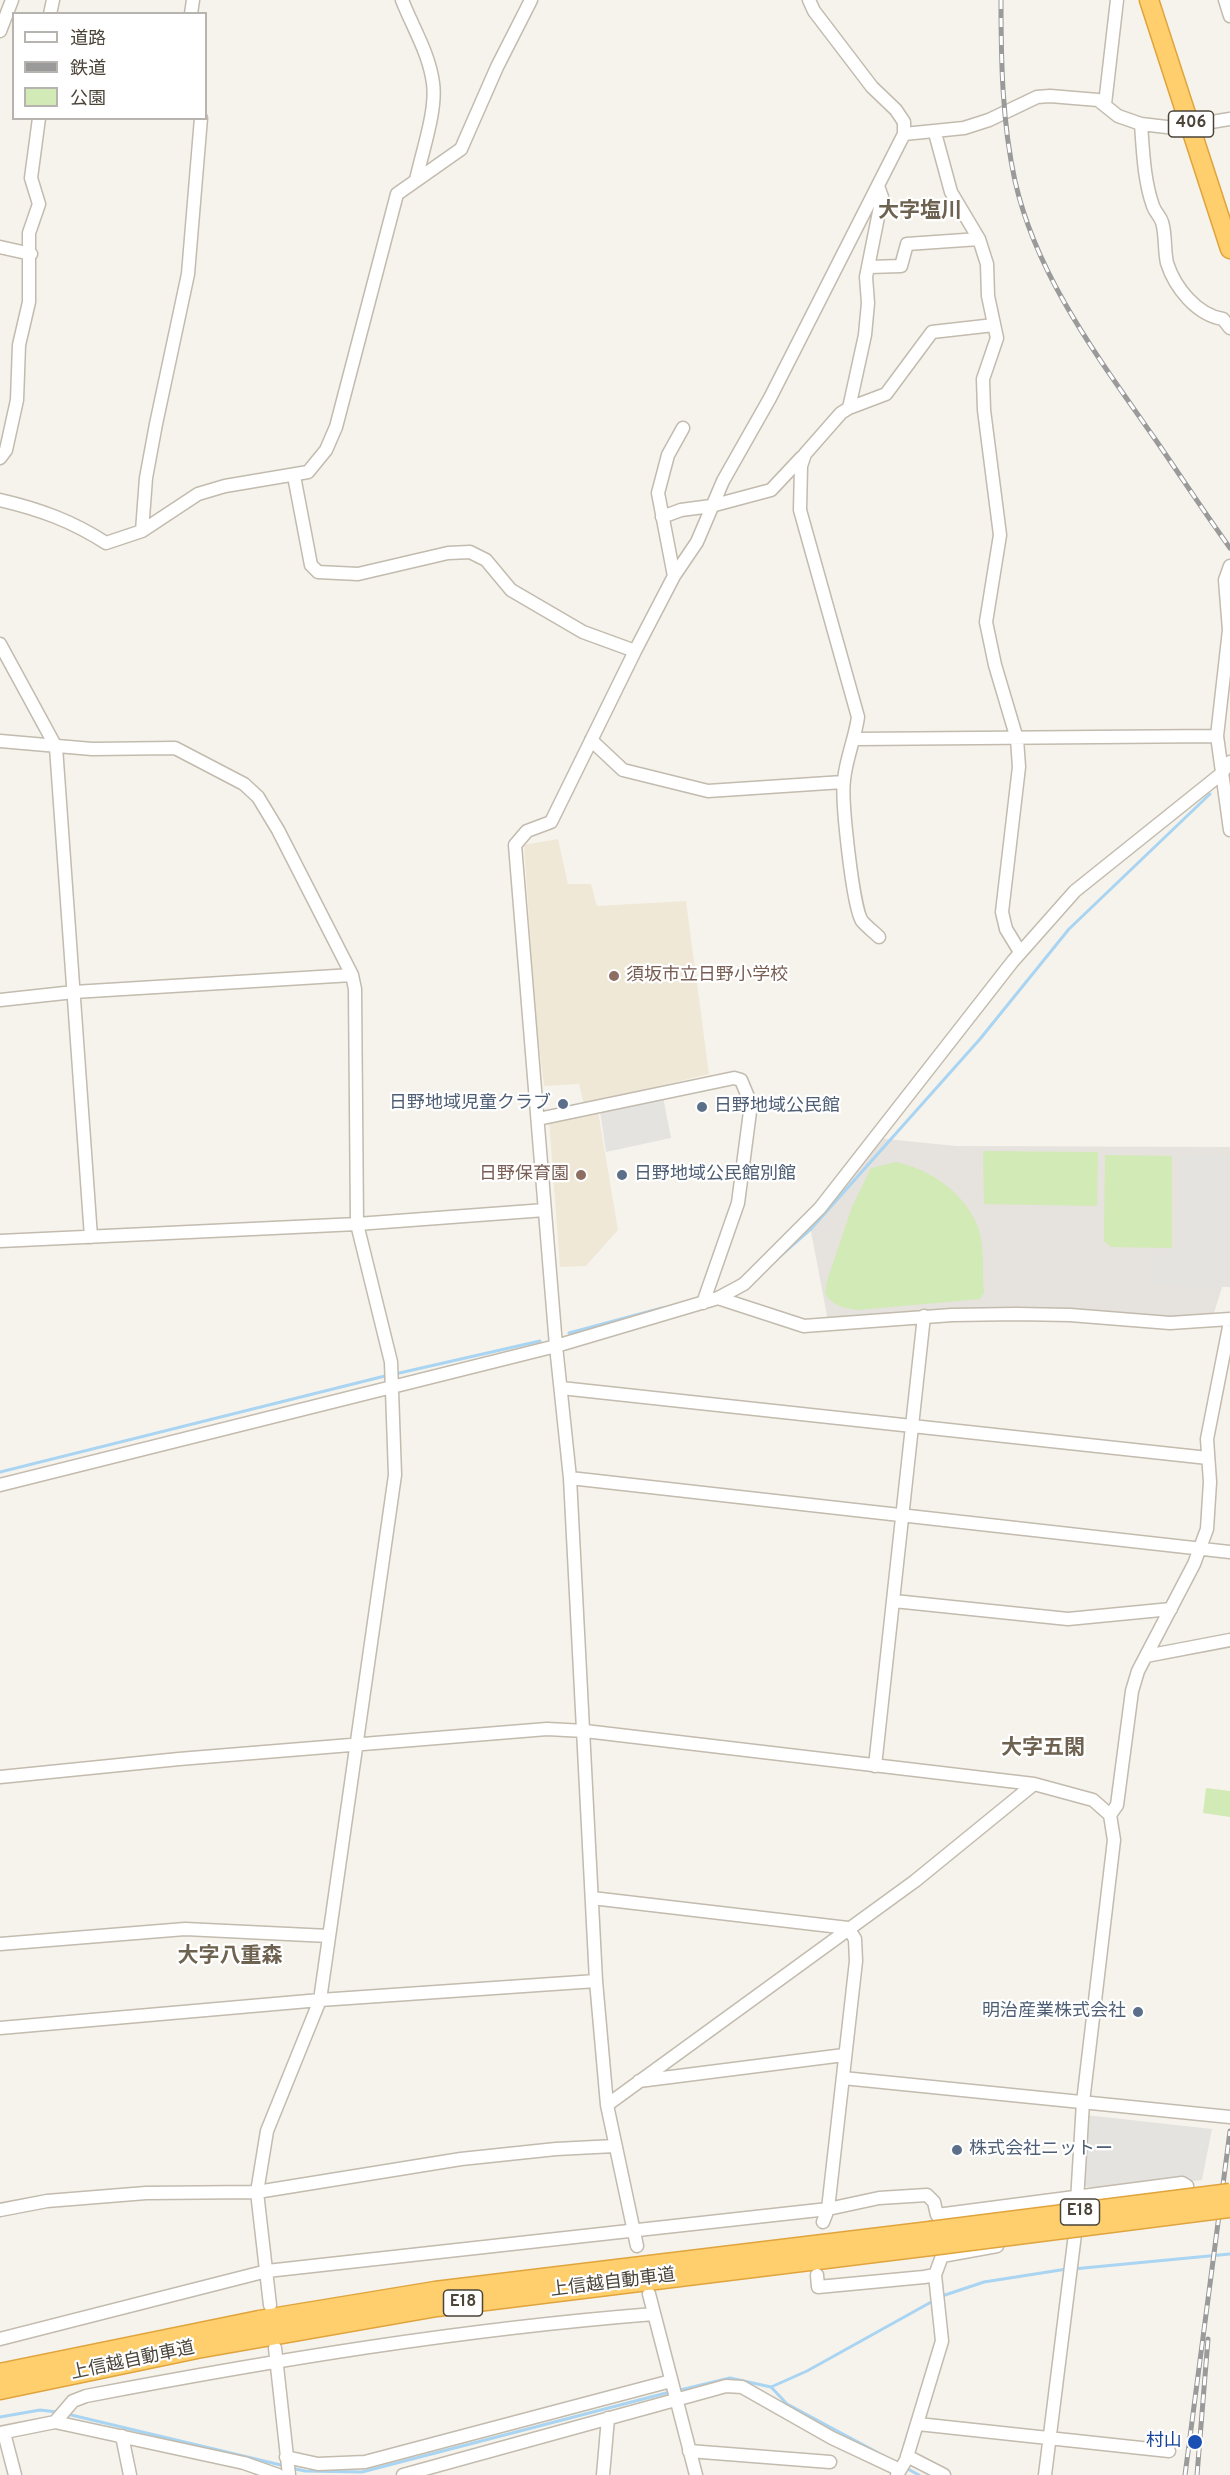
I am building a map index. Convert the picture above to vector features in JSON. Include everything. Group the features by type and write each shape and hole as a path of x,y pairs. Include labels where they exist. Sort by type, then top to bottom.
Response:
{"highway":[{"name":"406","path":"1149,0 1192,126 1230,249"},
{"name":"上信越自動車道","path":"0,2390 197,2349 425,2309 1230,2193"},
{"name":"上信越自動車道","path":"0,2373 259,2320 435,2291 1230,2208"}],"street":[{"path":"0,31 12,0"},
{"path":"402,0 424,47 433,84 433,102 416,180"},
{"path":"0,500 34,508 77,524 106,543 142,531 198,494 225,486 308,472 320,459 333,434 397,195 461,149 496,67 531,0"},
{"path":"637,2246 607,2105 596,1981 585,1731 570,1478 556,1346 515,845 527,831 551,822 635,651 674,576 697,543 711,506 770,398 904,134 904,122 896,110 872,87 813,11 809,0"},
{"path":"1105,104 1117,0"},
{"path":"1225,0 1230,16"},
{"path":"904,134 935,133 964,128 989,120 1036,97 1068,96 1098,100 1118,116 1141,124 1175,128 1230,119"},
{"path":"0,458 6,450 17,400 19,345 29,302 31,254 29,232 39,204 31,178 39,120"},
{"path":"142,531 147,478 156,424 188,274 201,120"},
{"path":"1141,124 1145,167 1153,206 1162,222 1167,262 1176,284 1195,305 1214,318 1223,319 1230,328"},
{"path":"935,133 951,192 979,239 987,264 988,297 997,338 988,359 983,393 1000,535 986,622 995,665 1017,739 1017,788 1002,912 1006,929 1020,952"},
{"path":"849,408 865,335 869,267 882,197 878,186"},
{"path":"869,267 901,266 907,244 979,239"},
{"path":"0,247 31,254"},
{"path":"662,517 681,510 711,506 771,490 841,413 886,394 932,332 994,325"},
{"path":"674,576 658,492 668,456 683,428"},
{"path":"805,454 801,466 800,510 858,717 855,739 843,782 849,862 861,920 879,937"},
{"path":"294,476 310,565 318,572 358,574 448,552 470,552 486,560 512,590 583,632 635,651"},
{"path":"1230,566 1225,580 1228,630 1217,736 1230,830"},
{"path":"0,644 56,747 91,1237"},
{"path":"855,739 1217,736"},
{"path":"591,740 623,770 708,791 843,782"},
{"path":"0,741 56,747 175,748 244,784 258,797 278,830 352,975 357,1010 354,1080 357,1224 384,1328 392,1380 395,1475 320,2000 267,2131 257,2192 270,2305"},
{"path":"0,1485 392,1380 556,1346 704,1303 744,1284 820,1208 897,1106 1020,952 1075,891 1221,774 1230,762"},
{"path":"0,1000 74,992 352,975"},
{"path":"538,1119 734,1078 741,1080 751,1104 738,1203 704,1303"},
{"path":"0,1241 357,1224 545,1210"},
{"path":"718,1298 804,1326 924,1317 1059,1314 1170,1323 1230,1321 1207,1439 1210,1482 1207,1529 1200,1550 1146,1656 1132,1691 1117,1805 1110,1815"},
{"path":"875,1766 905,1514 924,1317"},
{"path":"561,1388 1208,1458"},
{"path":"570,1478 1230,1552"},
{"path":"894,1601 1068,1619 1171,1609"},
{"path":"1146,1656 1230,1640"},
{"path":"0,1777 508,1731 585,1731 1034,1784 1093,1800 1110,1815 1114,1840 1083,2102 1075,2234 1045,2475"},
{"path":"607,2105 915,1881 1034,1784"},
{"path":"592,1898 848,1928"},
{"path":"823,2222 828,2209 856,1961 855,1939 848,1928"},
{"path":"0,1944 185,1929 329,1936"},
{"path":"0,2028 320,2000 596,1981"},
{"path":"638,2081 844,2055"},
{"path":"843,2078 1230,2117"},
{"path":"0,2210 47,2201 135,2193 257,2192 461,2159 556,2149 615,2146"},
{"path":"1182,2184 1187,2186 1180,2222 1075,2234 935,2237 1076,2196 1182,2184"},
{"path":"0,2339 267,2271 828,2209 879,2198 927,2195 934,2202 935,2275 940,2305 942,2341 918,2424 907,2456 898,2473 742,2387 726,2386 403,2475"},
{"path":"818,2275 818,2287 935,2275"},
{"path":"649,2294 696,2475"},
{"path":"59,2417 73,2401 86,2396 276,2361 544,2323 654,2314"},
{"path":"15,2475 2,2433 59,2417 122,2436 244,2463 285,2475 286,2458 275,2348"},
{"path":"286,2458 318,2464 365,2462 671,2381"},
{"path":"603,2475 608,2418"},
{"path":"918,2424 1169,2451"},
{"path":"122,2436 130,2475"},
{"path":"689,2451 830,2462"},
{"path":"907,2456 944,2475"}],"shaded area":[{"name":"須坂市立日野小学校","path":"558,839 568,884 591,884 597,906 686,901 709,1074 584,1104 579,1084 544,1086 536,1020 524,845"},
{"path":"663,1097 671,1138 606,1152 600,1111"},
{"name":"日野保育園","path":"598,1111 618,1230 586,1266 560,1267 549,1121"},
{"path":"876,1138 956,1146 1230,1147 1230,1262 1213,1316 1138,1320 1055,1310 828,1321 810,1226"},
{"path":"1180,1156 1230,1156 1230,1287 1151,1285 1151,1254 1177,1254"},
{"path":"1086,2115 1212,2129 1202,2180 1114,2189 1080,2186"}],"green space":[{"path":"983,1151 1098,1152 1097,1206 984,1204"},
{"path":"1105,1155 1172,1156 1172,1248 1111,1247 1104,1241"},
{"path":"896,1162 922,1171 945,1184 972,1214 980,1234 982,1251 984,1293 980,1299 858,1310 835,1304 825,1293 852,1207 871,1168"},
{"path":"1206,1788 1230,1791 1230,1817 1203,1813"}],"waterway":[{"path":"776,1260 810,1230 980,1039 1069,929 1210,794"},
{"path":"569,1333 662,1308"},
{"path":"395,1374 540,1341"},
{"path":"0,1472 389,1375"},
{"path":"1073,2269 1230,2254"},
{"path":"942,2296 984,2282 1067,2269"},
{"path":"771,2387 807,2371 933,2301"},
{"path":"676,2391 730,2378 771,2387 787,2404 884,2456"},
{"path":"291,2468 305,2471 362,2472 670,2392"},
{"path":"0,2417 40,2410 57,2412"},
{"path":"67,2414 285,2466"},
{"path":"906,2468 919,2475"}],"railway":[{"path":"1001,0 1003,91 1007,136 1015,181 1038,251 1054,284 1092,348 1230,548"},
{"path":"1185,2475 1230,2131"},
{"path":"1197,2475 1208,2339"}],"place":[{"name":"須坂市立日野小学校","path":"614,976"},
{"name":"日野地域児童クラブ","path":"563,1104"},
{"name":"日野地域公民館","path":"702,1107"},
{"name":"日野保育園","path":"581,1175"},
{"name":"日野地域公民館別館","path":"622,1175"},
{"name":"明治産業株式会社","path":"1138,2012"},
{"name":"株式会社ニットー","path":"957,2150"},
{"name":"村山","path":"1195,2442"}],"district":[{"name":"大字塩川","path":"920,213"},
{"name":"大字五閑","path":"1043,1750"},
{"name":"大字八重森","path":"230,1958"}]}
